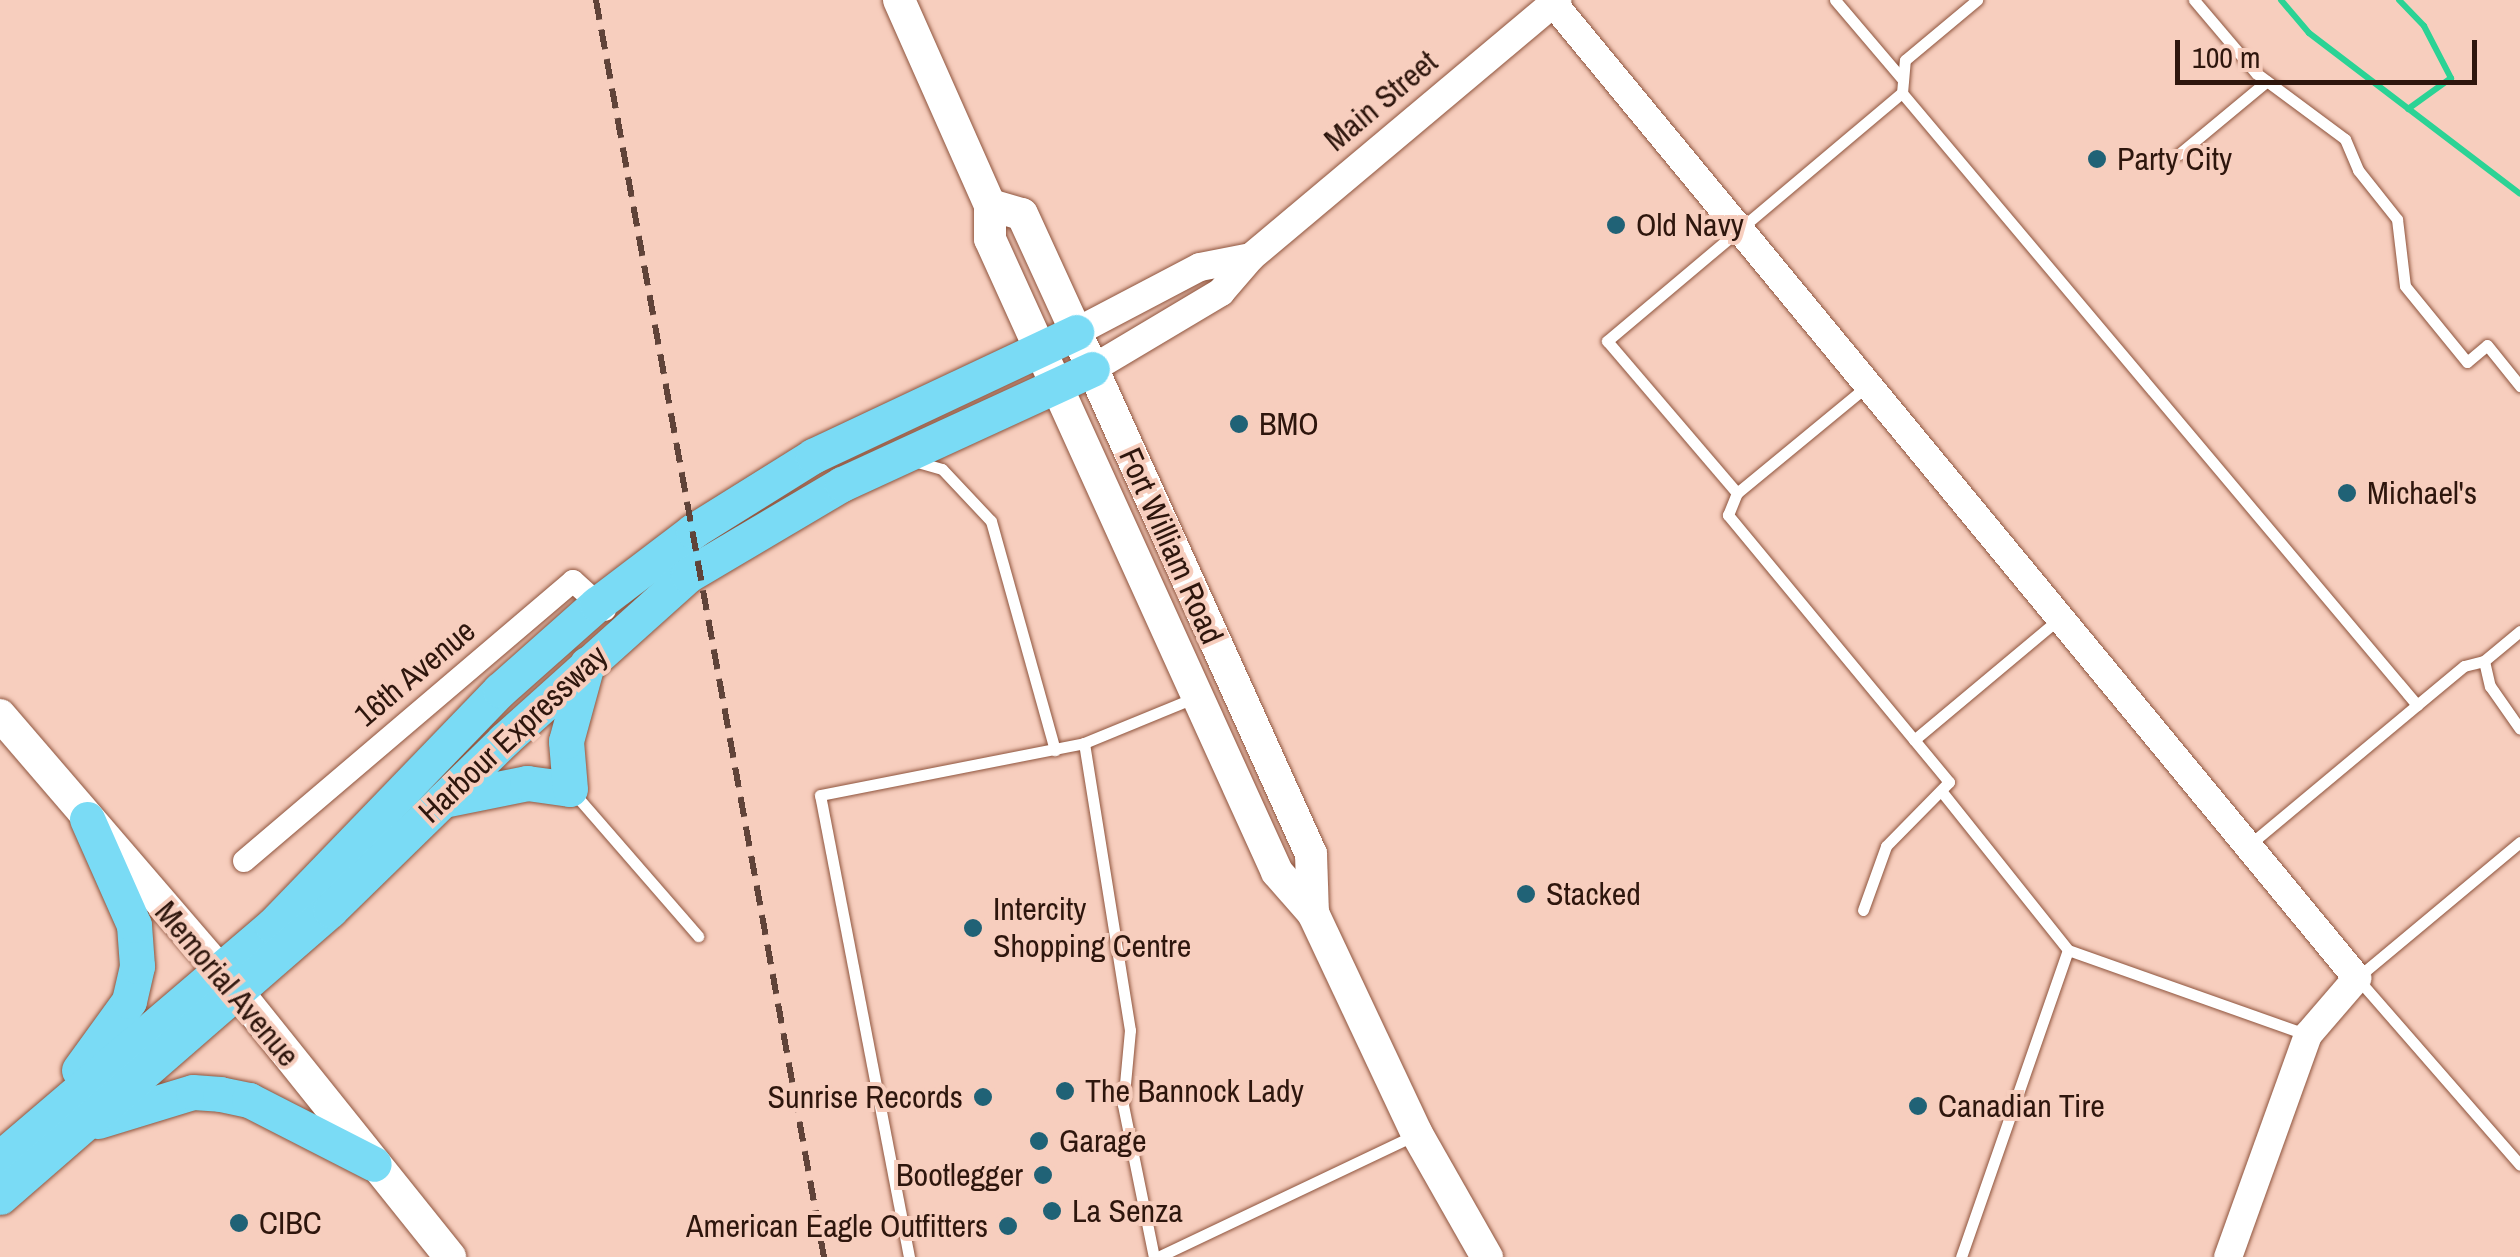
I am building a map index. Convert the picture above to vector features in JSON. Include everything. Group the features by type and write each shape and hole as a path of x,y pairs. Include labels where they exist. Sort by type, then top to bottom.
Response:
{"main road":[{"name":"Fort William Road","path":"899,0 990,205 990,239 1054,388 1278,872 1313,913 1417,1134 1487,1257"},
{"name":"Fort William Road","path":"990,205 1022,214 1076,332 1311,854 1313,913"},
{"name":"Harbour Expressway","path":"0,1197 78,1128 228,981 500,690 597,604 693,531 813,456 1076,332"},
{"name":"Harbour Expressway","path":"9,1150 228,981 443,800 627,627 743,538 1092,369"},
{"path":"443,800 526,783 570,789 566,740 587,664"},
{"name":"Memorial Avenue","path":"0,715 228,981 450,1257"},
{"path":"9,1150 117,1022 136,983 134,925 86,819"},
{"path":"78,1128 164,1099 220,1094 249,1100 374,1164"}],"street":[{"path":"1555,2 2063,615 2246,846 2357,978 2308,1035 2228,1257"},
{"name":"Main Street","path":"1092,369 1221,292 1250,257 1555,2"},
{"name":"Main Street","path":"1076,332 1200,267 1250,257"},
{"name":"16th Avenue","path":"244,861 573,581 627,627"}],"lane":[{"path":"1835,0 2417,705"},
{"path":"1737,493 1608,341 1903,86 1905,60 1977,0"},
{"path":"2194,0 2267,81 2345,139 2358,170 2398,218 2405,286 2468,362 2486,345 2520,386"},
{"path":"2180,154 2267,81"},
{"path":"1864,910 1886,846 1949,782 1728,515 1737,493 1870,384"},
{"path":"905,458 942,469 991,521 1055,750"},
{"path":"1914,740 2063,615"},
{"path":"2246,846 2464,666 2484,662 2520,631"},
{"path":"2484,662 2490,686 2520,729"},
{"path":"909,1257 820,795 1084,744 1198,697"},
{"path":"1084,744 1130,1030 1123,1105 1156,1257 1417,1134"},
{"path":"570,789 698,936"},
{"path":"1942,792 2068,950 2308,1035"},
{"path":"2520,842 2357,978 2520,1166"},
{"path":"1961,1257 2068,950"}],"waterway":[{"path":"2281,0 2309,33 2520,194"},
{"path":"2399,0 2424,26 2451,78 2408,109"}],"railway":[{"path":"596,0 824,1257"}],"place":[{"name":"Party City","path":"2097,159"},
{"name":"Old Navy","path":"1616,225"},
{"name":"BMO","path":"1239,424"},
{"name":"Michael's","path":"2347,493"},
{"name":"Stacked","path":"1526,894"},
{"name":"Intercity Shopping Centre","path":"973,928"},
{"name":"The Bannock Lady","path":"1065,1091"},
{"name":"Sunrise Records","path":"983,1097"},
{"name":"Canadian Tire","path":"1918,1106"},
{"name":"Garage","path":"1039,1141"},
{"name":"Bootlegger","path":"1043,1175"},
{"name":"La Senza","path":"1052,1211"},
{"name":"CIBC","path":"239,1223"},
{"name":"American Eagle Outfitters","path":"1008,1226"}]}
